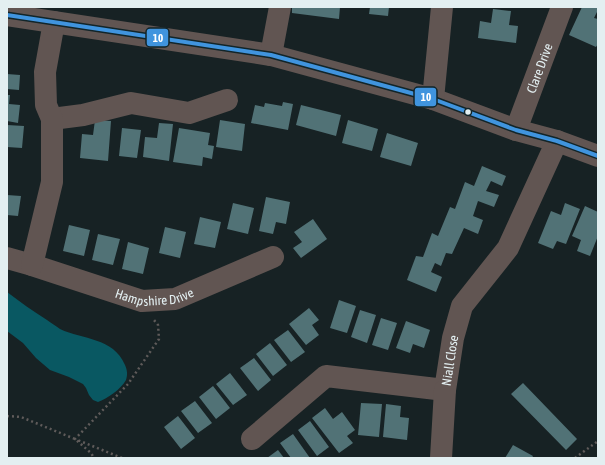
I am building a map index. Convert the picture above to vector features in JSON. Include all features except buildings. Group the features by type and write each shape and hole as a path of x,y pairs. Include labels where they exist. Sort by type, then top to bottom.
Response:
{"street":[{"path":"271,55 280,7"},
{"path":"433,99 442,7"},
{"name":"Clare Drive","path":"516,130 562,7"},
{"path":"7,15 32,13 54,22 271,55 433,99 516,130 556,141 598,156"},
{"path":"32,265 52,182 52,119 46,105 45,72 54,22"},
{"path":"52,119 83,116 131,103 189,113 226,100"},
{"name":"Niall Close","path":"252,439 326,376 445,390 453,338 462,306 508,248 556,141"},
{"name":"Hampshire Drive","path":"7,258 142,301 175,299 273,257"},
{"path":"441,458 445,390"}],"path":[{"path":"75,439 128,384 159,340 158,326 142,301"},
{"path":"7,416 21,417 122,458"},
{"path":"75,439 91,453 94,458"},
{"path":"575,458 598,441"}],"water":[{"path":"7,292 60,329 105,344 113,349 120,356 127,372 126,380 121,387 105,399 98,402 93,400 83,384 50,370 36,358 23,343 7,331"}],"transit line":[{"name":"10","path":"7,15 271,55 433,99 516,130 557,141 598,156"}]}
